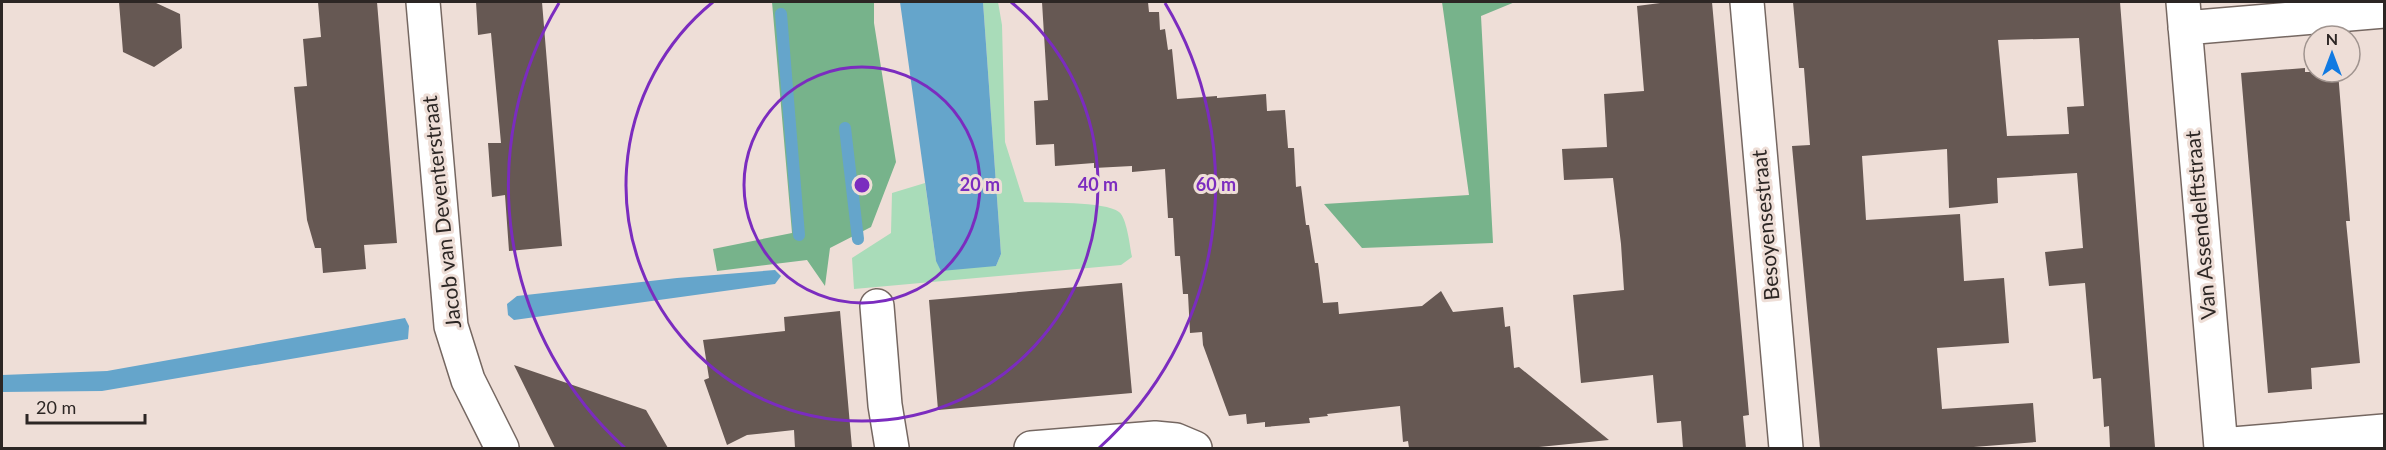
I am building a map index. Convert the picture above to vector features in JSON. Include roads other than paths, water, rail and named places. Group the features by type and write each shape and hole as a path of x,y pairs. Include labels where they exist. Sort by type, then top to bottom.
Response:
{"street":[{"name":"Jacob van Deventerstraat","path":"423,2 451,327 468,380 502,448"},
{"name":"Besoyensestraat","path":"1747,2 1786,448"},
{"path":"2184,15 2385,11"},
{"name":"Van Assendelftstraat","path":"2184,15 2221,447"},
{"path":"877,306 887,422 892,448"},
{"path":"2221,447 2385,431"},
{"path":"1031,448 1155,438 1176,440 1195,448"}],"water":[{"path":"900,2 983,2 1001,254 996,266 941,271 936,261"},
{"path":"775,270 781,276 775,284 514,320 508,315 507,304 517,296 677,278"},
{"path":"405,318 409,326 408,339 102,391 2,392 2,375 107,371"}],"waterway":[{"path":"781,14 799,235"},
{"path":"845,128 858,239"}]}
